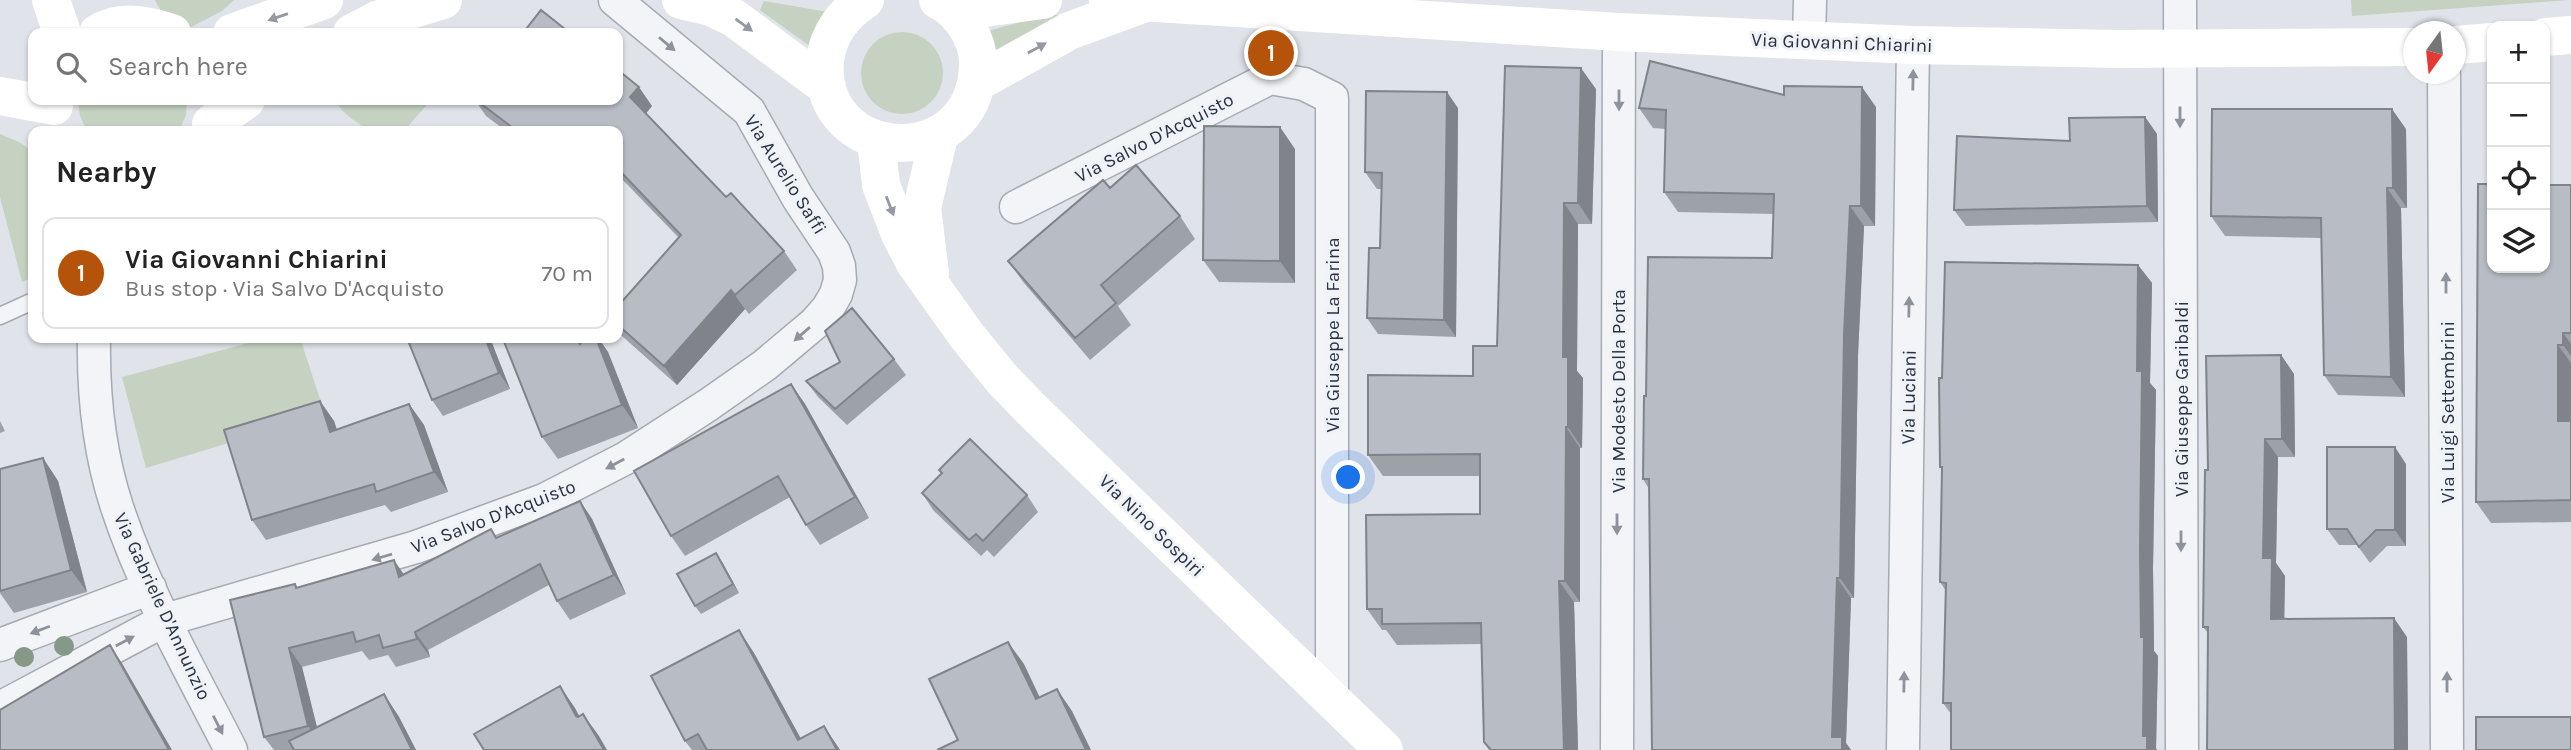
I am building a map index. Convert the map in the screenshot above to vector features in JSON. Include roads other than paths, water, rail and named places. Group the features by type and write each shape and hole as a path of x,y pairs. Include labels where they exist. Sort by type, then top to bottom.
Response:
{"main road":[{"path":"51,0 60,28"},
{"path":"246,28 324,0"},
{"path":"362,28 377,20 443,0"},
{"path":"681,0 734,18 827,87"},
{"path":"947,6 1043,0"},
{"path":"850,2 826,51 827,87 845,120 876,140 897,144 918,143 939,136 957,121 971,103 978,82 978,56 970,32 947,6"},
{"name":"Via Giovanni Chiarini","path":"978,82 1127,2 1461,11 1619,32 1913,45 2179,49 2403,47"},
{"path":"109,19 158,28"},
{"path":"2550,37 2571,35"},
{"path":"2466,45 2487,43"},
{"path":"0,90 28,98"},
{"path":"0,96 28,100"},
{"path":"210,118 236,105"},
{"name":"Via Nino Sospiri","path":"932,289 922,208 939,136"},
{"name":"Via Nino Sospiri","path":"876,140 881,185 900,234 932,289 973,344 1017,395 1384,750"}],"street":[{"name":"Via Aurelio Saffi","path":"615,0 749,111 802,204 834,252 840,280"},
{"path":"1810,41 1811,0"},
{"name":"Via Giuseppe Garibaldi","path":"2179,0 2182,750"},
{"name":"Via Modesto Della Porta","path":"1617,750 1619,32"},
{"name":"Via Luciani","path":"1903,750 1913,45"},
{"name":"Via Salvo D'Acquisto","path":"1016,207 1270,78 1304,84 1332,98"},
{"name":"Via Luigi Settembrini","path":"2444,84 2447,750"},
{"name":"Via Giuseppe La Farina","path":"1332,98 1332,699"},
{"name":"Via Salvo D'Acquisto","path":"0,708 165,620 454,534 544,500 587,479 655,441 765,365 815,323 828,308 840,280"},
{"name":"Via Gabriele D'Annunzio","path":"94,343 93,376 99,433 111,485 128,537 165,620 231,750"},
{"path":"93,376 104,343"},
{"path":"0,645 150,587"}],"lane":[{"path":"0,316 28,303"}],"place":[{"name":"Via Giovanni Chiarini","path":"1271,53"}]}
